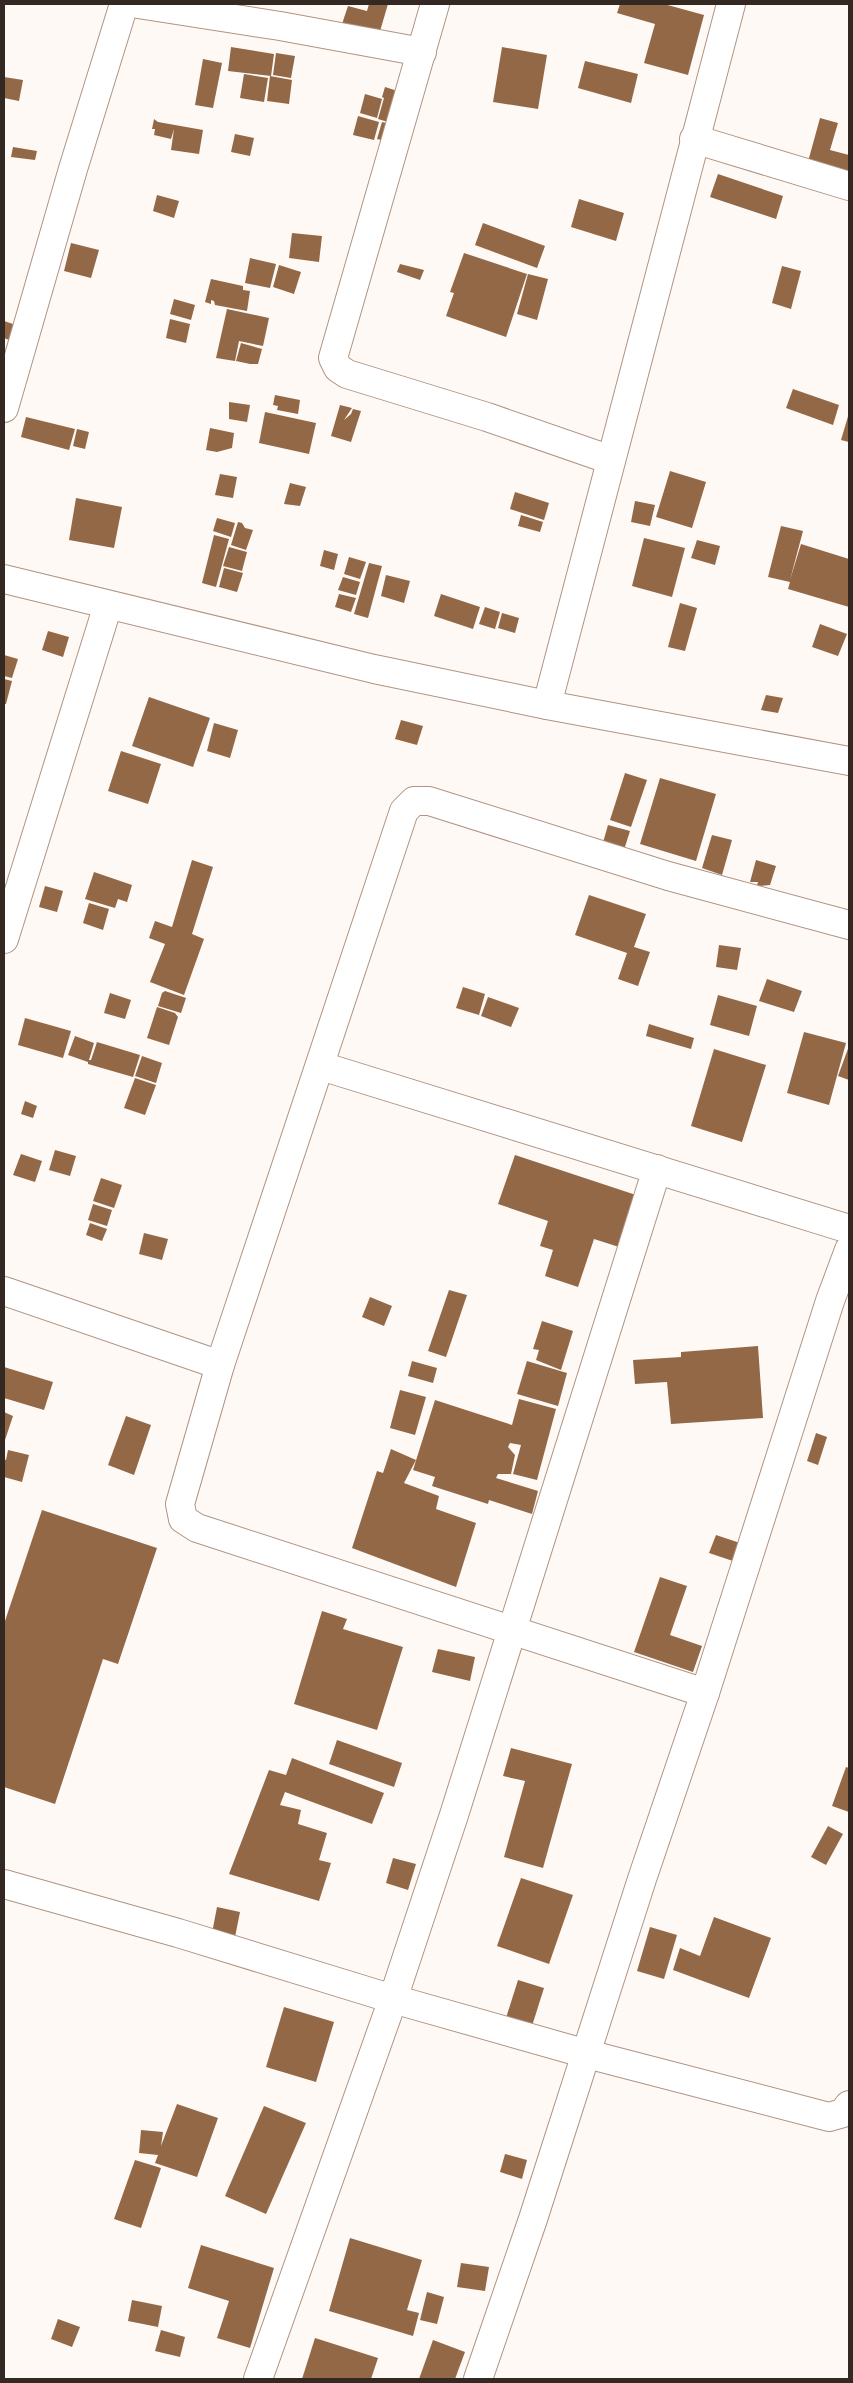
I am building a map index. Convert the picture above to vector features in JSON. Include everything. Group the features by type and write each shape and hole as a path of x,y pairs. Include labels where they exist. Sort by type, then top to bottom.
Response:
{"street":[{"path":"4,408 70,178 124,4"},
{"path":"138,4 280,26 422,52"},
{"path":"435,4 333,358 338,368 347,374 487,417 611,460"},
{"path":"547,705 694,139 731,4"},
{"path":"694,139 849,186"},
{"path":"4,579 374,669 547,705 849,762"},
{"path":"4,939 108,605"},
{"path":"705,1693 511,1628 197,1528 184,1519 180,1504 220,1365 321,1066 404,811 414,801 429,801 668,876 849,925"},
{"path":"321,1066 849,1229"},
{"path":"258,2379 393,1999 454,1815 511,1628 657,1169"},
{"path":"478,2379 587,2054 642,1880 840,1304 849,1250"},
{"path":"4,1291 220,1365"},
{"path":"4,1884 178,1933 393,1999 587,2054 829,2117 843,2113 849,2105"}],"building":[{"path":"369,4 388,4 378,38 341,27 348,6 367,11"},
{"path":"620,4 664,4 704,15 688,75 644,63 655,24 617,13"},
{"path":"231,47 274,54 271,76 228,71"},
{"path":"502,47 547,55 538,109 493,102"},
{"path":"276,53 295,56 291,78 273,75"},
{"path":"203,59 222,63 213,108 195,105"},
{"path":"585,61 638,74 631,103 578,88"},
{"path":"244,74 268,78 264,102 240,98"},
{"path":"270,76 292,80 289,104 267,101"},
{"path":"4,77 23,80 19,101 4,98"},
{"path":"385,87 407,94 398,125 378,119"},
{"path":"365,94 382,99 377,118 360,113"},
{"path":"358,116 379,122 374,140 353,135"},
{"path":"820,118 838,123 830,150 849,155 849,180 806,169"},
{"path":"154,119 158,122 203,130 199,154 171,150 174,129 171,139 154,135 155,129 152,129"},
{"path":"382,122 398,126 393,143 377,139"},
{"path":"235,134 254,138 250,156 231,152"},
{"path":"13,147 37,151 35,160 11,157"},
{"path":"718,174 783,196 776,219 710,197"},
{"path":"157,195 179,201 174,218 153,211"},
{"path":"579,199 624,213 616,241 571,227"},
{"path":"483,223 545,246 537,268 475,245"},
{"path":"292,233 322,236 319,262 289,258"},
{"path":"71,243 99,250 91,278 64,271"},
{"path":"464,253 527,274 506,337 446,316 454,293 450,292"},
{"path":"250,258 276,264 270,288 245,283"},
{"path":"400,264 424,270 420,280 397,272"},
{"path":"279,265 301,272 294,294 273,287"},
{"path":"782,266 801,271 791,309 772,303"},
{"path":"528,274 548,279 537,320 517,314"},
{"path":"211,279 243,286 243,290 250,291 247,311 215,305 214,301 211,300 211,304 205,302"},
{"path":"174,299 195,305 191,320 170,314"},
{"path":"227,309 269,318 263,346 239,341 235,361 216,358"},
{"path":"170,319 190,324 186,343 166,338"},
{"path":"4,321 25,328 19,344 4,338"},
{"path":"241,343 262,349 258,364 236,361"},
{"path":"793,389 839,405 833,425 786,408"},
{"path":"275,395 300,400 298,414 277,410 278,406 273,405"},
{"path":"229,402 250,405 247,422 229,419"},
{"path":"340,405 352,408 344,420 351,414 353,409 361,411 351,442 331,436"},
{"path":"265,412 316,423 309,454 259,443"},
{"path":"849,413 849,442 841,440"},
{"path":"26,417 75,429 69,450 21,437"},
{"path":"210,428 234,433 232,448 217,452 206,450"},
{"path":"77,429 89,432 85,449 73,446"},
{"path":"670,471 706,482 692,528 656,517"},
{"path":"220,474 237,477 233,498 215,495"},
{"path":"290,483 306,487 300,506 284,504"},
{"path":"515,492 549,503 544,520 510,509"},
{"path":"76,498 122,507 114,548 69,540"},
{"path":"635,501 655,505 650,526 631,522"},
{"path":"521,515 543,522 540,532 518,526"},
{"path":"217,518 235,523 231,537 213,531"},
{"path":"238,522 242,523 245,528 253,530 246,550 231,545"},
{"path":"781,526 803,531 790,580 801,544 849,559 849,607 788,589 790,582 768,577"},
{"path":"214,535 229,539 216,587 202,583"},
{"path":"644,538 685,548 672,597 632,586"},
{"path":"697,540 720,546 715,565 691,558"},
{"path":"229,547 247,552 242,571 223,566"},
{"path":"324,550 338,554 334,570 320,566"},
{"path":"349,557 366,562 360,579 344,574"},
{"path":"369,563 382,566 368,618 354,614"},
{"path":"224,568 243,573 237,592 219,587"},
{"path":"386,575 410,581 404,603 381,596"},
{"path":"343,577 360,582 356,595 338,590"},
{"path":"339,594 356,598 351,612 335,607"},
{"path":"441,594 480,607 473,629 434,616"},
{"path":"680,603 697,608 685,651 668,647"},
{"path":"485,607 500,612 495,629 479,624"},
{"path":"502,613 519,618 515,633 498,628"},
{"path":"820,624 847,634 838,656 812,647"},
{"path":"48,631 69,637 63,657 42,650"},
{"path":"4,655 18,659 12,678 4,676"},
{"path":"4,679 12,681 6,704 4,704"},
{"path":"766,695 783,698 778,713 761,710"},
{"path":"149,697 210,718 193,767 132,746"},
{"path":"401,720 423,726 417,745 395,739"},
{"path":"214,723 238,730 230,758 207,751"},
{"path":"121,751 161,764 148,804 108,791"},
{"path":"625,773 647,780 631,827 610,820"},
{"path":"660,778 716,794 696,861 640,844"},
{"path":"608,825 630,831 623,853 602,846"},
{"path":"712,835 732,840 722,875 702,868"},
{"path":"192,860 213,867 192,934 204,939 184,995 150,982 165,944 149,938 155,921 172,927"},
{"path":"756,860 776,866 770,885 760,886 757,885 758,882 750,882"},
{"path":"94,872 132,885 127,902 118,899 115,908 85,899"},
{"path":"45,886 63,891 57,912 39,907"},
{"path":"589,895 646,914 634,947 650,952 638,986 618,979 627,953 575,935"},
{"path":"89,903 109,909 103,930 83,923"},
{"path":"719,945 741,948 737,970 716,967"},
{"path":"767,979 802,991 794,1012 759,1001"},
{"path":"463,987 485,994 479,1015 456,1008"},
{"path":"165,991 186,998 181,1013 158,1006 162,993"},
{"path":"110,993 131,1000 125,1019 104,1013"},
{"path":"718,995 757,1006 749,1036 710,1025"},
{"path":"488,997 519,1008 511,1027 481,1016"},
{"path":"157,1007 175,1013 178,1017 169,1045 147,1038"},
{"path":"25,1018 71,1031 63,1058 18,1045"},
{"path":"649,1024 694,1038 691,1049 646,1036"},
{"path":"804,1032 846,1043 829,1105 787,1093"},
{"path":"75,1036 94,1043 89,1060 91,1060 97,1042 140,1055 133,1077 88,1064 88,1062 68,1055"},
{"path":"849,1046 849,1080 838,1076"},
{"path":"714,1049 766,1065 742,1142 691,1126"},
{"path":"142,1056 162,1063 156,1083 135,1076"},
{"path":"135,1078 156,1085 145,1115 124,1108"},
{"path":"25,1101 37,1106 33,1118 21,1114"},
{"path":"55,1150 76,1156 70,1176 49,1170"},
{"path":"21,1154 42,1161 35,1182 13,1175"},
{"path":"515,1155 636,1195 619,1247 594,1239 578,1287 545,1276 553,1250 540,1246 548,1221 498,1204"},
{"path":"101,1178 122,1185 114,1208 93,1201"},
{"path":"93,1204 112,1210 107,1226 88,1220"},
{"path":"90,1223 107,1229 102,1241 86,1235"},
{"path":"144,1233 168,1239 162,1260 139,1254"},
{"path":"449,1290 467,1295 446,1357 428,1351"},
{"path":"370,1297 392,1306 384,1326 362,1317"},
{"path":"542,1321 573,1331 561,1370 536,1360 539,1350 533,1349"},
{"path":"758,1346 763,1418 671,1424 667,1382 635,1384 633,1360 681,1357 681,1352"},
{"path":"412,1361 437,1368 433,1383 408,1376"},
{"path":"527,1361 567,1373 558,1406 517,1394"},
{"path":"4,1367 53,1382 44,1410 4,1398"},
{"path":"400,1390 426,1397 415,1435 390,1428"},
{"path":"519,1399 556,1409 537,1480 513,1474 521,1445 510,1443 508,1447 515,1455 511,1474 498,1474 496,1478 538,1491 532,1514 489,1500 488,1504 432,1486 435,1477 413,1470 435,1400 512,1425"},
{"path":"4,1412 13,1416 4,1443"},
{"path":"126,1416 151,1425 134,1475 108,1465"},
{"path":"816,1433 827,1437 818,1465 807,1461"},
{"path":"391,1449 416,1460 404,1483 439,1496 436,1509 476,1523 456,1587 352,1548 377,1471 383,1473"},
{"path":"8,1450 29,1455 22,1482 4,1477 4,1459 6,1460"},
{"path":"42,1510 157,1548 118,1664 103,1659 55,1804 4,1787 4,1624"},
{"path":"716,1535 746,1545 739,1563 709,1553"},
{"path":"660,1577 687,1586 670,1635 702,1646 693,1672 634,1652"},
{"path":"322,1611 347,1619 343,1629 403,1647 377,1730 294,1704"},
{"path":"438,1649 475,1657 470,1681 432,1672"},
{"path":"337,1740 402,1763 394,1787 329,1764"},
{"path":"511,1748 572,1764 543,1868 504,1857 525,1781 503,1776"},
{"path":"292,1758 384,1793 372,1824 285,1792 280,1805 301,1810 298,1824 327,1833 319,1860 331,1863 319,1901 229,1874 269,1770 286,1775"},
{"path":"846,1767 849,1768 849,1812 832,1806"},
{"path":"828,1826 843,1834 826,1865 811,1857"},
{"path":"393,1858 416,1864 408,1890 386,1883"},
{"path":"521,1878 573,1895 549,1964 497,1946"},
{"path":"217,1907 240,1912 235,1937 212,1933"},
{"path":"714,1917 771,1938 749,1998 673,1970 680,1948 700,1956"},
{"path":"650,1927 677,1935 664,1979 637,1971"},
{"path":"518,1980 544,1988 532,2026 506,2018"},
{"path":"284,2007 334,2022 316,2082 266,2067"},
{"path":"177,2104 218,2118 197,2177 155,2163 158,2155 139,2153 141,2130 163,2132 161,2146"},
{"path":"264,2106 306,2123 266,2214 225,2196"},
{"path":"505,2154 527,2160 522,2179 500,2172"},
{"path":"135,2160 161,2168 141,2228 114,2219"},
{"path":"350,2238 422,2260 407,2310 419,2313 413,2336 329,2311"},
{"path":"201,2245 274,2268 250,2348 217,2338 229,2301 188,2288"},
{"path":"461,2263 489,2267 485,2291 457,2287"},
{"path":"427,2292 444,2297 437,2324 420,2320"},
{"path":"132,2300 162,2306 158,2327 128,2321"},
{"path":"58,2319 80,2327 72,2347 51,2339"},
{"path":"161,2330 185,2337 180,2357 155,2351"},
{"path":"315,2338 378,2358 371,2379 302,2379"},
{"path":"433,2340 465,2352 455,2379 419,2379"}]}
